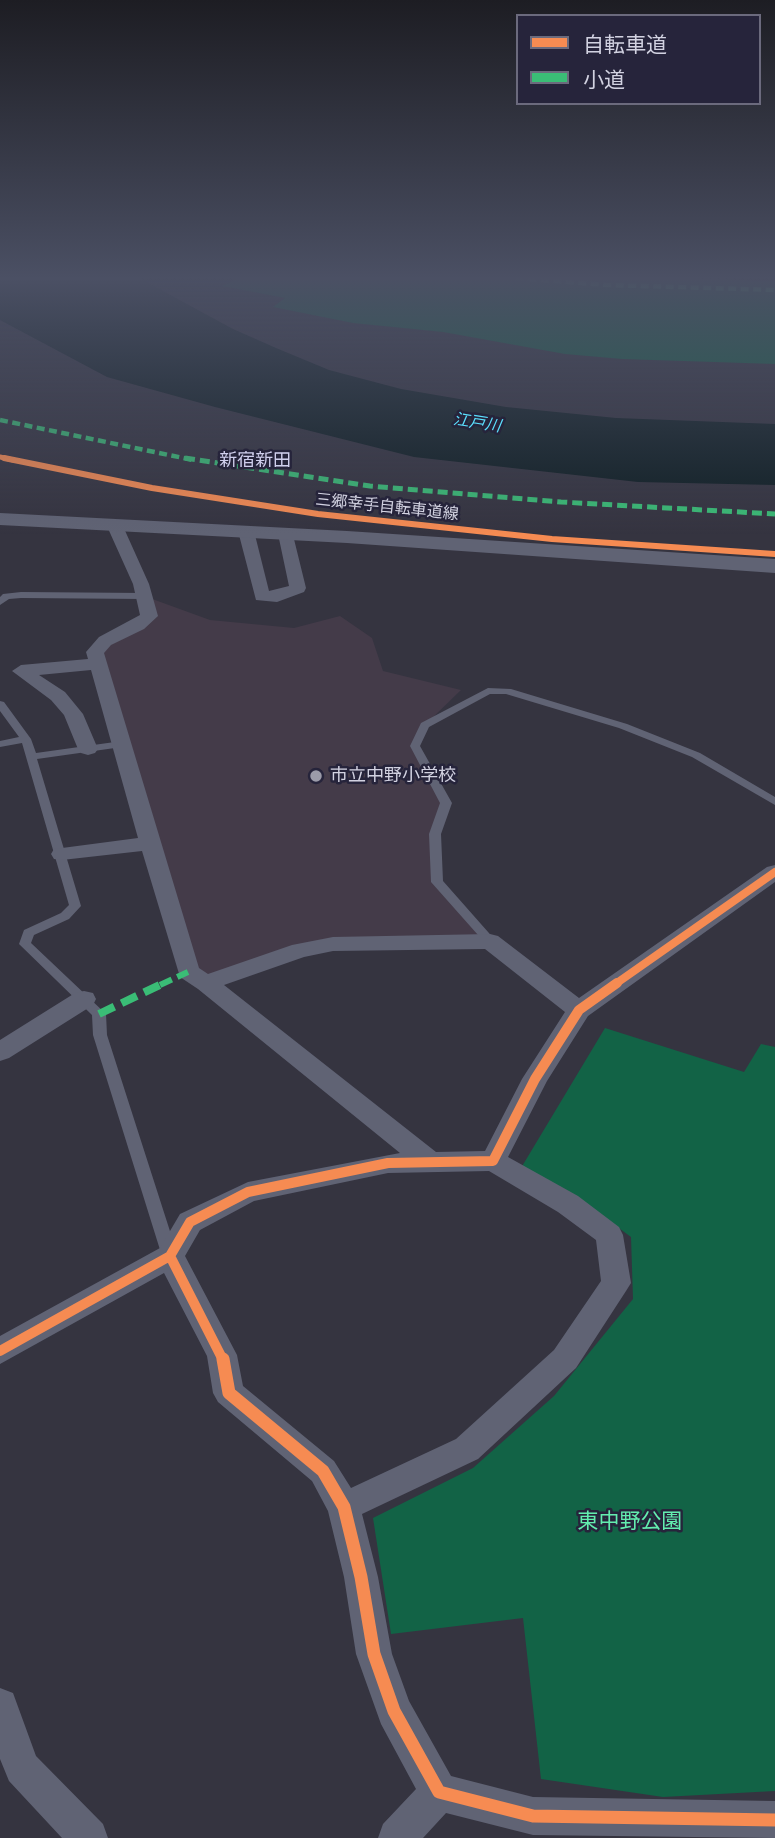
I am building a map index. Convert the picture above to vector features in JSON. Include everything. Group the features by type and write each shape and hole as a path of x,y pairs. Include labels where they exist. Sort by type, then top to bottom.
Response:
{"street":[{"path":"0,519 246,531 775,566"},
{"path":"114,524 144,596 149,616 138,625 105,641 95,652 188,972 206,983 430,1162"},
{"path":"246,531 261,596 277,597 299,588 286,534"},
{"path":"88,749 73,714 58,696 21,671 99,664"},
{"path":"62,854 151,844"},
{"path":"493,1161 536,1079 579,1010 775,872"},
{"path":"206,983 300,950 332,944 490,941 579,1010"},
{"path":"0,1052 84,999"},
{"path":"0,1351 170,1256 190,1222 248,1192 388,1163 493,1161 568,1204 609,1235 616,1283 565,1359 467,1449 344,1507"},
{"path":"170,1256 222,1355 229,1394 323,1471 344,1507 361,1577 374,1654 394,1711 439,1791 533,1816 775,1820"},
{"path":"0,1706 22,1768 89,1838"},
{"path":"397,1838 439,1791"}],"lane":[{"path":"0,602 6,596 21,595 144,596"},
{"path":"490,941 437,882 435,834 446,803 415,746 425,725 488,691 507,691 623,726 696,755 775,802"},
{"path":"0,704 26,739 62,854 75,906 65,916 28,933 25,944 99,1014 100,1035 170,1256"},
{"path":"0,744 26,739"},
{"path":"32,757 122,744"}],"shaded area":[{"path":"144,596 210,620 294,628 340,616 372,638 383,671 461,690 425,725 415,746 446,803 435,834 437,882 490,941 333,944 220,978 188,972 95,652 138,625"}],"green space":[{"name":"東中野公園","path":"605,1028 744,1072 761,1044 775,1047 775,1791 663,1797 541,1779 523,1618 391,1634 373,1518 473,1468 554,1396 633,1299 631,1237 582,1201 518,1173"}],"water":[{"name":"江戸川","path":"82,364 314,364 401,389 506,407 616,418 775,424 775,485 638,482 414,457 107,377"}],"marked path":[{"path":"0,420 195,460 370,486 561,502 775,514"},
{"path":"99,1014 188,972"}],"cycle path":[{"name":"三郷幸手自転車道線","path":"0,457 152,488 318,514 552,539 775,554"},
{"path":"0,1351 170,1256 190,1222 248,1192 388,1163 493,1161 535,1079 579,1010 775,872"},
{"path":"170,1256 222,1355 229,1393 323,1471 344,1507 361,1577 374,1654 394,1711 439,1792 533,1816 775,1820"}],"place":[{"name":"市立中野小学校","path":"316,776"}],"district":[{"name":"新宿新田","path":"255,461"}]}
